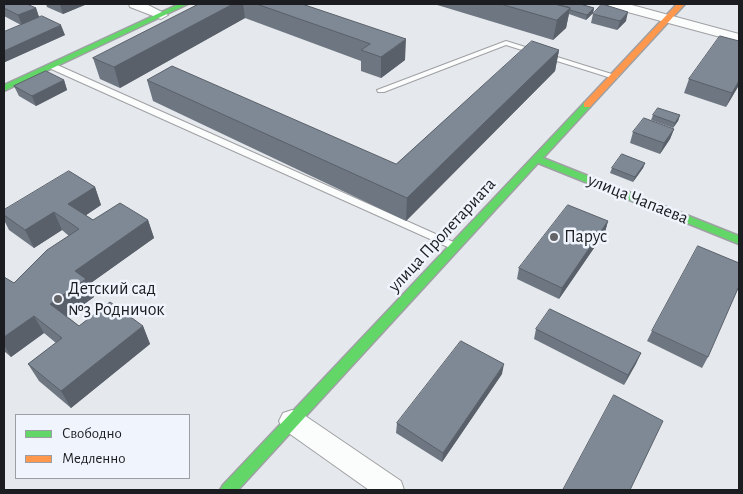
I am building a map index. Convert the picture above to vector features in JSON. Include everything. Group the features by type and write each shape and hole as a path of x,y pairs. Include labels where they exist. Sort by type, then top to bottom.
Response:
{"street":[{"path":"135,4 161,15"},
{"path":"4,88 184,4"},
{"path":"614,4 739,38"},
{"name":"улица Пролетариата","path":"228,490 681,4"},
{"name":"улица Чапаева","path":"537,159 739,240"},
{"path":"292,421 391,490"}],"lane":[{"path":"381,90 506,43 614,76"},
{"path":"52,66 455,247"}],"building":[{"path":"4,4 27,4 36,8 18,15 4,8"},
{"path":"199,4 233,4 114,67 93,58"},
{"path":"257,4 302,4 406,39 381,57 361,50 370,44"},
{"path":"501,4 555,4 570,8 557,20"},
{"path":"555,4 580,4 594,8 587,15"},
{"path":"602,4 628,12 620,21 593,14"},
{"path":"42,16 61,25 4,51 4,32"},
{"path":"720,36 739,41 739,81 732,93 689,79"},
{"path":"532,41 559,50 407,198 147,80 172,66 396,164"},
{"path":"46,71 64,80 32,96 14,86"},
{"path":"658,108 680,115 675,123 653,115"},
{"path":"644,118 674,129 664,143 633,132"},
{"path":"622,154 645,163 635,177 612,168"},
{"path":"69,171 95,187 68,204 93,220 120,203 148,220 75,271 86,279 50,304 79,326 110,302 143,326 61,391 28,364 62,338 34,316 4,337 4,277 14,283 47,250 79,229 54,212 25,230 4,215 4,210"},
{"path":"568,205 608,221 562,288 519,268"},
{"path":"698,246 739,263 739,286 708,357 652,331"},
{"path":"550,309 641,353 628,375 536,329"},
{"path":"461,341 504,364 443,453 397,423"},
{"path":"614,395 663,421 630,490 563,490"}],"traffic: fast":[{"path":"4,88 184,4"},
{"path":"228,490 587,105"},
{"path":"537,159 739,240"}],"traffic: slow":[{"path":"587,105 681,4"}],"place":[{"name":"Парус","path":"554,237"},
{"name":"Детский сад №3 Родничок","path":"58,299"}]}
